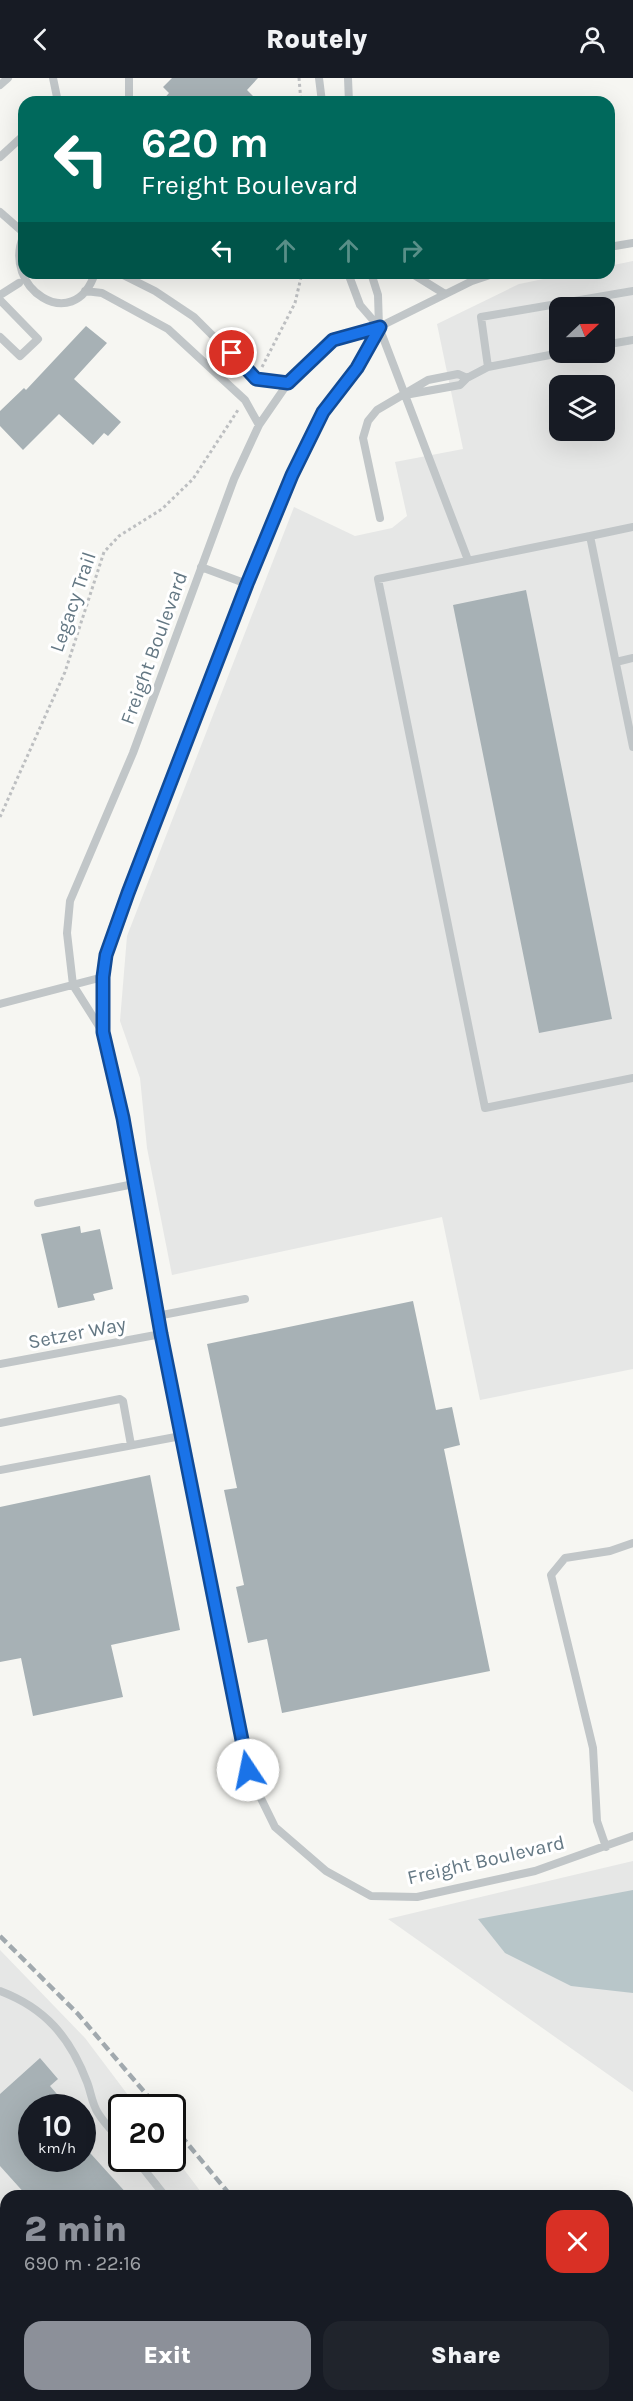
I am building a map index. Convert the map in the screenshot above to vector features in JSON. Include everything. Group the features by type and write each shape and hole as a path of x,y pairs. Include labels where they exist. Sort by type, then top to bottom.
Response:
{"lane":[{"path":"0,85 9,78"},
{"path":"53,78 57,96"},
{"path":"129,78 129,96"},
{"path":"320,78 321,96"},
{"path":"348,78 349,96"},
{"path":"0,157 18,140"},
{"path":"0,212 18,228"},
{"path":"615,246 633,243"},
{"path":"18,245 14,255 14,268 19,283 37,300 50,304 69,301 85,291 92,279"},
{"path":"131,279 194,317 256,379 288,383"},
{"path":"350,279 360,305 380,327"},
{"path":"373,279 378,295 380,327 468,561"},
{"path":"421,279 445,294"},
{"path":"380,327 478,279"},
{"path":"0,295 19,283"},
{"path":"85,291 102,293 168,329 245,400 259,425"},
{"path":"488,367 481,317 633,291"},
{"path":"0,300 38,339 20,356 0,337"},
{"name":"Freight Boulevard","path":"103,1032 73,985 67,933 70,901 133,753 234,478 259,425 288,383 333,340 380,327"},
{"name":"Freight Boulevard","path":"380,327 357,368 323,412 292,475 247,584 106,955 103,977 103,1032 123,1118 161,1334 248,1770 275,1827 326,1871 371,1896 417,1897 535,1871 633,1836"},
{"path":"615,343 633,340"},
{"path":"380,518 363,438 368,421 377,410 405,395 460,385 467,378 488,367 549,355"},
{"path":"633,527 378,579 485,1108 633,1078"},
{"path":"590,536 633,747"},
{"path":"201,567 247,584"},
{"path":"616,662 633,658"},
{"path":"0,1004 103,977"},
{"path":"38,1203 134,1184"},
{"path":"158,1316 245,1299"},
{"name":"Setzer Way","path":"0,1364 161,1334"},
{"path":"0,1423 120,1399 123,1401 131,1445"},
{"path":"0,1470 181,1436"},
{"path":"606,1847 597,1821 593,1748 551,1575 565,1558 610,1551 633,1543"},
{"path":"0,1991 18,1998 43,2013 68,2042 87,2082 98,2113 108,2125"},
{"path":"146,2172 160,2190"}],"path":[{"path":"299,78 300,96"},
{"path":"256,379 295,303 301,279"},
{"name":"Legacy Trail","path":"0,817 65,672 104,552 119,536 162,509 193,479 245,400"}],"shaded area":[{"path":"633,261 633,1369 480,1400 442,1217 172,1275 147,1148 140,1078 120,1021 127,936 294,507 355,536 392,528 407,516 395,462 463,449 437,324 519,284 544,279 615,279 615,265"},
{"path":"633,1861 633,2092 388,1919"},
{"path":"633,1890 633,1993 571,1986 505,1953 478,1919"},
{"path":"0,1950 85,2038 127,2094 108,2094 108,2172 186,2172 199,2190 0,2190"}],"building":[{"path":"172,78 258,78 247,90 253,96 166,96 169,93 163,87"},
{"path":"86,326 107,343 74,379 121,422 108,436 104,433 93,445 59,414 23,450 0,426 0,411 24,388 26,390"},
{"path":"526,590 612,1019 539,1033 453,605"},
{"path":"80,1226 81,1233 100,1229 113,1289 93,1294 95,1300 58,1308 41,1234"},
{"path":"413,1301 436,1410 452,1407 460,1445 444,1449 490,1671 282,1713 267,1639 248,1643 236,1587 244,1585 224,1490 237,1488 207,1344"},
{"path":"150,1475 180,1630 111,1645 123,1697 33,1716 21,1658 0,1662 0,1507"},
{"path":"40,2058 58,2079 50,2086 57,2094 18,2094 18,2172 96,2172 96,2159 124,2190 22,2190 0,2166 0,2094"}],"railway":[{"path":"0,1936 78,2014 146,2094"},
{"path":"186,2142 226,2190"}],"route":[{"path":"232,353 256,379 288,383 333,340 380,327 357,368 323,412 292,475 247,584 128,893 106,955 103,977 103,1032 123,1118 161,1334 248,1770"}]}
